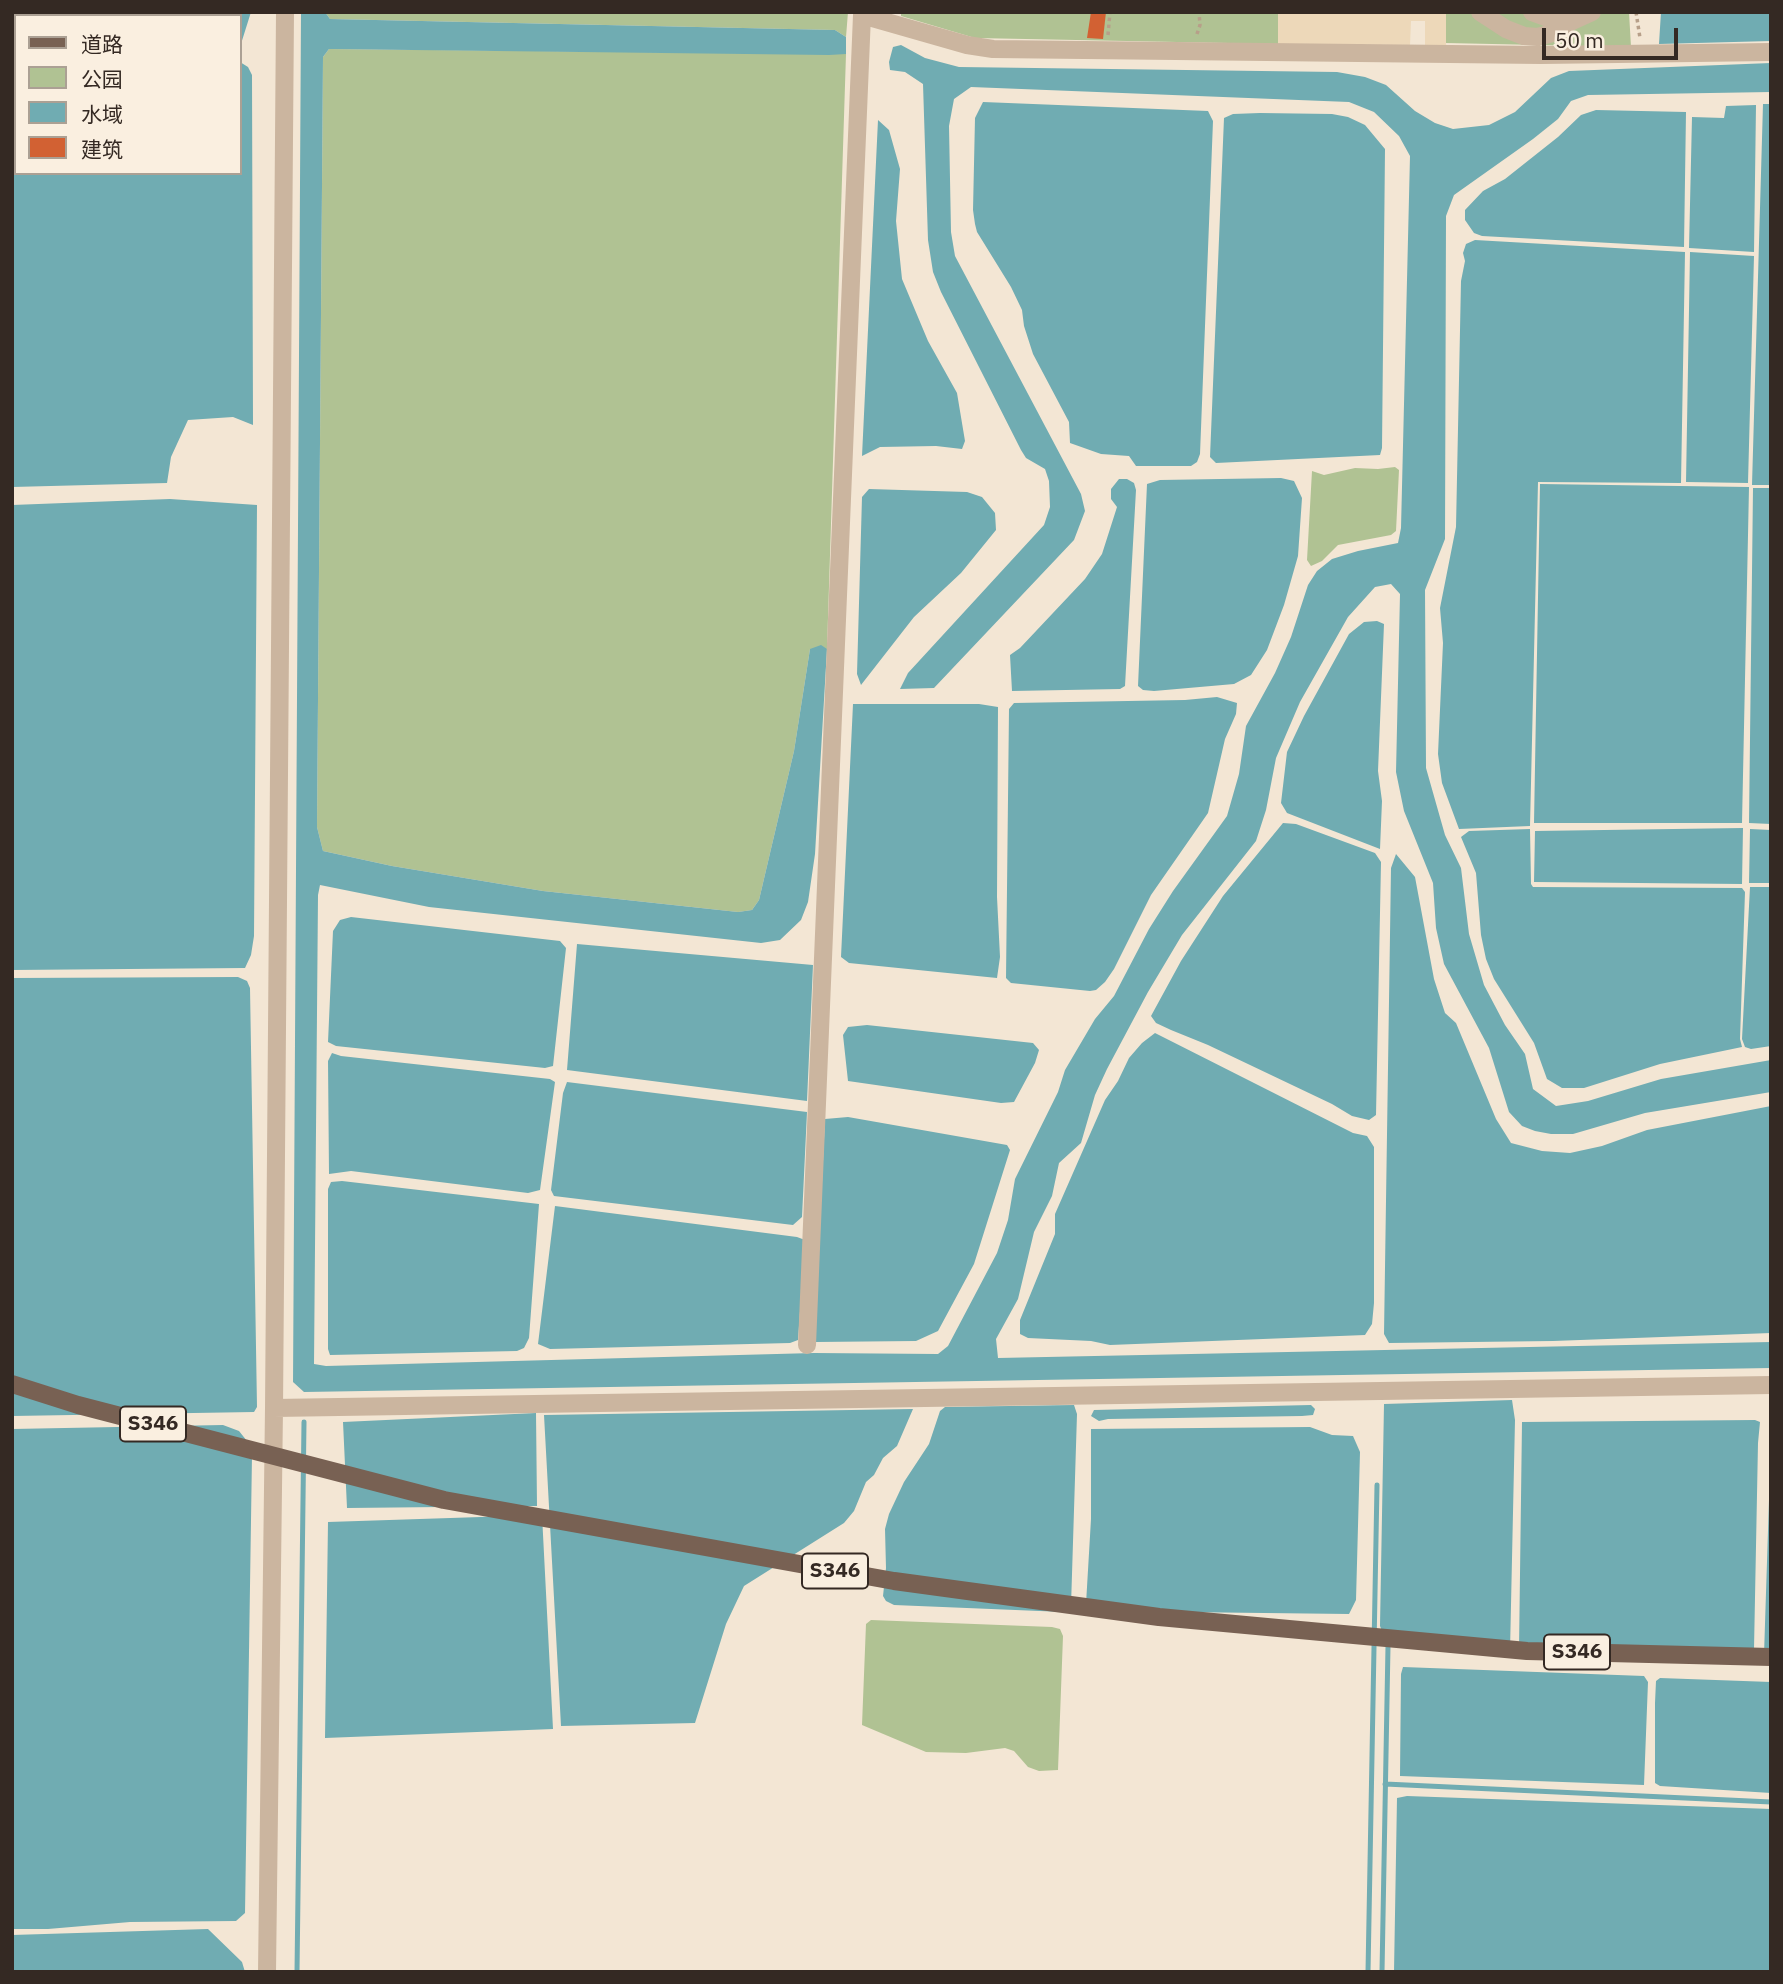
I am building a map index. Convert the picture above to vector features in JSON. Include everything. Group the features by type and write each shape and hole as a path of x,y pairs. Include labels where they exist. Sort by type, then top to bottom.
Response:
{"main road":[{"name":"S346","path":"12,1384 78,1405 444,1500 894,1581 1159,1618 1527,1651 1771,1657"}],"street":[{"path":"267,1972 274,1456 285,12"},
{"path":"1480,12 1506,29 1524,36 1538,37 1552,33 1592,12"},
{"path":"1532,12 1551,19 1572,21"},
{"path":"807,1345 862,14 967,46 993,50 1532,55 1771,52"},
{"path":"1524,36 1532,55"},
{"path":"274,1408 1771,1385"}],"path":[{"path":"1636,12 1642,53"}],"green space":[{"path":"325,12 848,12 846,37 835,30 330,19"},
{"path":"901,12 1278,12 1278,44 975,38 901,16"},
{"path":"1446,12 1629,12 1631,47 1446,43"},
{"path":"329,49 846,54 827,649 810,649 794,751 759,900 752,910 738,912 543,891 392,866 323,851 317,827 323,57"},
{"path":"1395,467 1399,470 1396,531 1391,535 1338,545 1322,561 1311,566 1307,560 1312,471 1324,475 1355,468"},
{"path":"871,1620 1060,1629 1063,1636 1058,1770 1039,1771 1028,1767 1014,1751 1005,1748 966,1753 926,1752 862,1725 866,1624"}],"shaded area":[{"path":"1278,12 1446,12 1446,54 1425,53 1425,21 1411,21 1410,45 1278,44"}],"water":[{"path":"12,12 251,12 242,41 242,14 14,14 12,60"},
{"path":"301,12 325,12 330,19 835,30 846,37 846,54 829,55 329,49 323,57 317,827 323,851 392,866 543,891 738,912 752,910 759,900 794,751 810,649 821,645 827,649 815,854 808,902 801,920 780,940 761,943 429,907 320,885 314,1364 326,1366 814,1353 938,1354 948,1346 997,1253 1008,1220 1015,1179 1058,1092 1065,1070 1095,1019 1114,996 1149,929 1173,891 1227,816 1239,774 1246,726 1291,637 1308,585 1317,571 1332,559 1398,543 1401,528 1410,156 1399,136 1374,112 1349,102 971,87 954,99 949,126 951,232 955,256 1081,494 1085,511 1074,540 934,688 900,689 908,673 1044,525 1050,507 1049,481 1045,469 1026,458 1021,450 933,272 928,240 923,84 905,72 890,70 893,47 901,45 925,58 959,67 1337,72 1365,77 1386,85 1415,111 1435,123 1453,129 1489,125 1515,112 1551,78 1569,71 1771,63 1771,92 1588,95 1571,101 1558,119 1454,195 1446,216 1445,539 1425,590 1426,768 1445,835 1461,868 1469,934 1484,985 1505,1025 1525,1054 1533,1089 1556,1106 1588,1101 1661,1079 1771,1060 1771,1092 1645,1113 1573,1134 1535,1131 1522,1126 1509,1112 1489,1048 1444,964 1436,928 1433,883 1404,811 1396,772 1400,594 1391,584 1375,587 1348,617 1300,702 1276,758 1266,810 1256,841 1182,935 1107,1069 1095,1095 1081,1143 1059,1163 1052,1196 1034,1232 1018,1299 996,1339 998,1358 1771,1342 1771,1368 304,1392 293,1382"},
{"path":"1661,12 1771,12 1771,41 1659,44"},
{"path":"242,63 248,67 252,75 253,425 233,417 188,420 171,457 167,483 12,487 12,67 14,175 242,175"},
{"path":"983,102 1208,111 1213,121 1200,454 1197,462 1191,466 1136,466 1129,456 1101,454 1070,443 1069,422 1033,354 1022,310 977,232 973,210 975,118"},
{"path":"1763,104 1771,104 1771,485 1752,485"},
{"path":"1756,105 1754,252 1689,248 1692,117 1724,118 1726,106"},
{"path":"1596,110 1686,112 1684,247 1482,236 1474,233 1465,220 1465,210 1483,191 1505,179 1581,115"},
{"path":"1233,114 1332,114 1348,117 1365,125 1385,149 1380,455 1216,463 1210,457 1224,118"},
{"path":"878,120 889,130 900,169 896,221 902,279 928,341 957,393 965,441 962,449 936,446 880,447 862,456"},
{"path":"1475,240 1685,252 1681,483 1538,482 1530,826 1459,829 1442,783 1438,754 1443,643 1440,608 1456,527 1461,281 1465,261 1463,253 1466,244"},
{"path":"1690,252 1754,256 1748,483 1686,482"},
{"path":"1281,478 1294,481 1302,498 1298,556 1267,650 1251,675 1234,684 1143,690 1138,686 1147,484 1160,480"},
{"path":"1119,479 1134,483 1136,490 1125,686 1120,689 1012,691 1010,655 1020,648 1085,579 1102,554 1117,507 1111,499 1111,489"},
{"path":"1540,484 1749,487 1742,823 1534,823"},
{"path":"1753,488 1771,488 1771,824 1749,823"},
{"path":"869,489 967,492 982,497 995,513 996,530 961,573 914,617 861,685 857,674 862,497"},
{"path":"170,499 257,505 254,936 251,955 245,968 12,970 12,505"},
{"path":"1377,621 1384,624 1378,771 1382,801 1380,849 1287,813 1281,803 1287,752 1304,716 1349,634 1364,622"},
{"path":"1217,697 1237,703 1236,714 1225,739 1208,813 1151,895 1105,982 1096,990 1090,991 1011,983 1006,978 1009,709 1014,703"},
{"path":"853,704 979,704 998,707 997,897 1000,957 997,978 849,963 841,957"},
{"path":"1283,823 1296,824 1375,853 1381,862 1376,1115 1369,1120 1352,1116 1208,1045 1156,1023 1151,1016 1181,961 1223,896"},
{"path":"1743,828 1742,884 1534,882 1535,831"},
{"path":"1530,829 1533,887 1742,888 1745,892 1740,1039 1742,1047 1660,1064 1584,1088 1562,1088 1547,1079 1534,1043 1494,979 1486,959 1481,935 1476,873 1461,837 1469,831"},
{"path":"1750,829 1771,830 1771,883 1749,883"},
{"path":"1396,854 1415,877 1434,979 1445,1013 1456,1023 1496,1119 1511,1143 1542,1151 1570,1153 1602,1146 1647,1130 1771,1106 1771,1333 1553,1341 1389,1343 1384,1334 1391,868"},
{"path":"1750,887 1771,887 1771,1046 1751,1049 1745,1047 1742,1039"},
{"path":"351,917 560,941 566,948 553,1066 545,1068 336,1046 328,1042 333,931 340,920"},
{"path":"577,944 813,965 807,1101 567,1070"},
{"path":"238,977 247,981 250,988 257,1407 254,1412 12,1416 12,978"},
{"path":"867,1025 1033,1043 1039,1050 1014,1102 1001,1103 848,1081 843,1035 848,1027"},
{"path":"1155,1033 1353,1133 1367,1136 1374,1147 1374,1303 1372,1324 1365,1335 1110,1345 1091,1341 1028,1338 1020,1334 1020,1320 1055,1234 1055,1214 1105,1100 1129,1058"},
{"path":"332,1053 550,1079 555,1082 540,1190 528,1193 351,1171 329,1174 328,1061"},
{"path":"567,1082 807,1112 802,1217 793,1225 554,1196 551,1190 563,1093"},
{"path":"848,1117 1007,1145 1010,1150 974,1264 938,1331 916,1341 816,1342 825,1119"},
{"path":"342,1181 539,1204 529,1338 524,1348 517,1351 330,1355 328,1189 331,1182"},
{"path":"555,1206 805,1240 798,1340 790,1343 550,1349 538,1344"},
{"path":"1512,1400 1515,1420 1510,1651 1388,1646 1380,1626 1384,1404"},
{"path":"1074,1405 1077,1414 1071,1606 1064,1612 894,1605 886,1601 883,1596 886,1568 885,1529 889,1514 904,1482 929,1444 940,1411 945,1407"},
{"path":"1311,1405 1315,1409 1313,1415 1302,1416 1099,1421 1091,1416 1094,1410"},
{"path":"913,1409 897,1446 883,1458 874,1475 866,1482 854,1511 844,1523 744,1586 726,1624 695,1723 561,1726 544,1415"},
{"path":"536,1413 537,1506 347,1508 343,1422"},
{"path":"1522,1422 1760,1422 1754,1649 1519,1650"},
{"path":"223,1425 239,1431 247,1441 252,1455 245,1913 236,1921 130,1922 48,1929 12,1929 12,1429"},
{"path":"1310,1427 1332,1435 1353,1436 1360,1452 1356,1600 1349,1614 1095,1611 1086,1604 1091,1519 1091,1429"},
{"path":"1771,1437 1771,1662 1764,1655"},
{"path":"542,1515 553,1729 325,1738 328,1522"},
{"path":"1403,1667 1644,1676 1648,1682 1644,1785 1400,1776"},
{"path":"1660,1678 1771,1682 1771,1793 1660,1786 1655,1783 1656,1681"},
{"path":"1407,1796 1771,1809 1771,1972 1394,1972 1397,1798"},
{"path":"208,1929 242,1962 245,1972 12,1972 12,1935"}],"building":[{"path":"1091,12 1106,12 1103,39 1087,38"}],"waterway":[{"path":"297,1972 304,1422"},
{"path":"1368,1972 1377,1485"},
{"path":"1382,1972 1388,1646"},
{"path":"1385,1784 1771,1802"}]}
